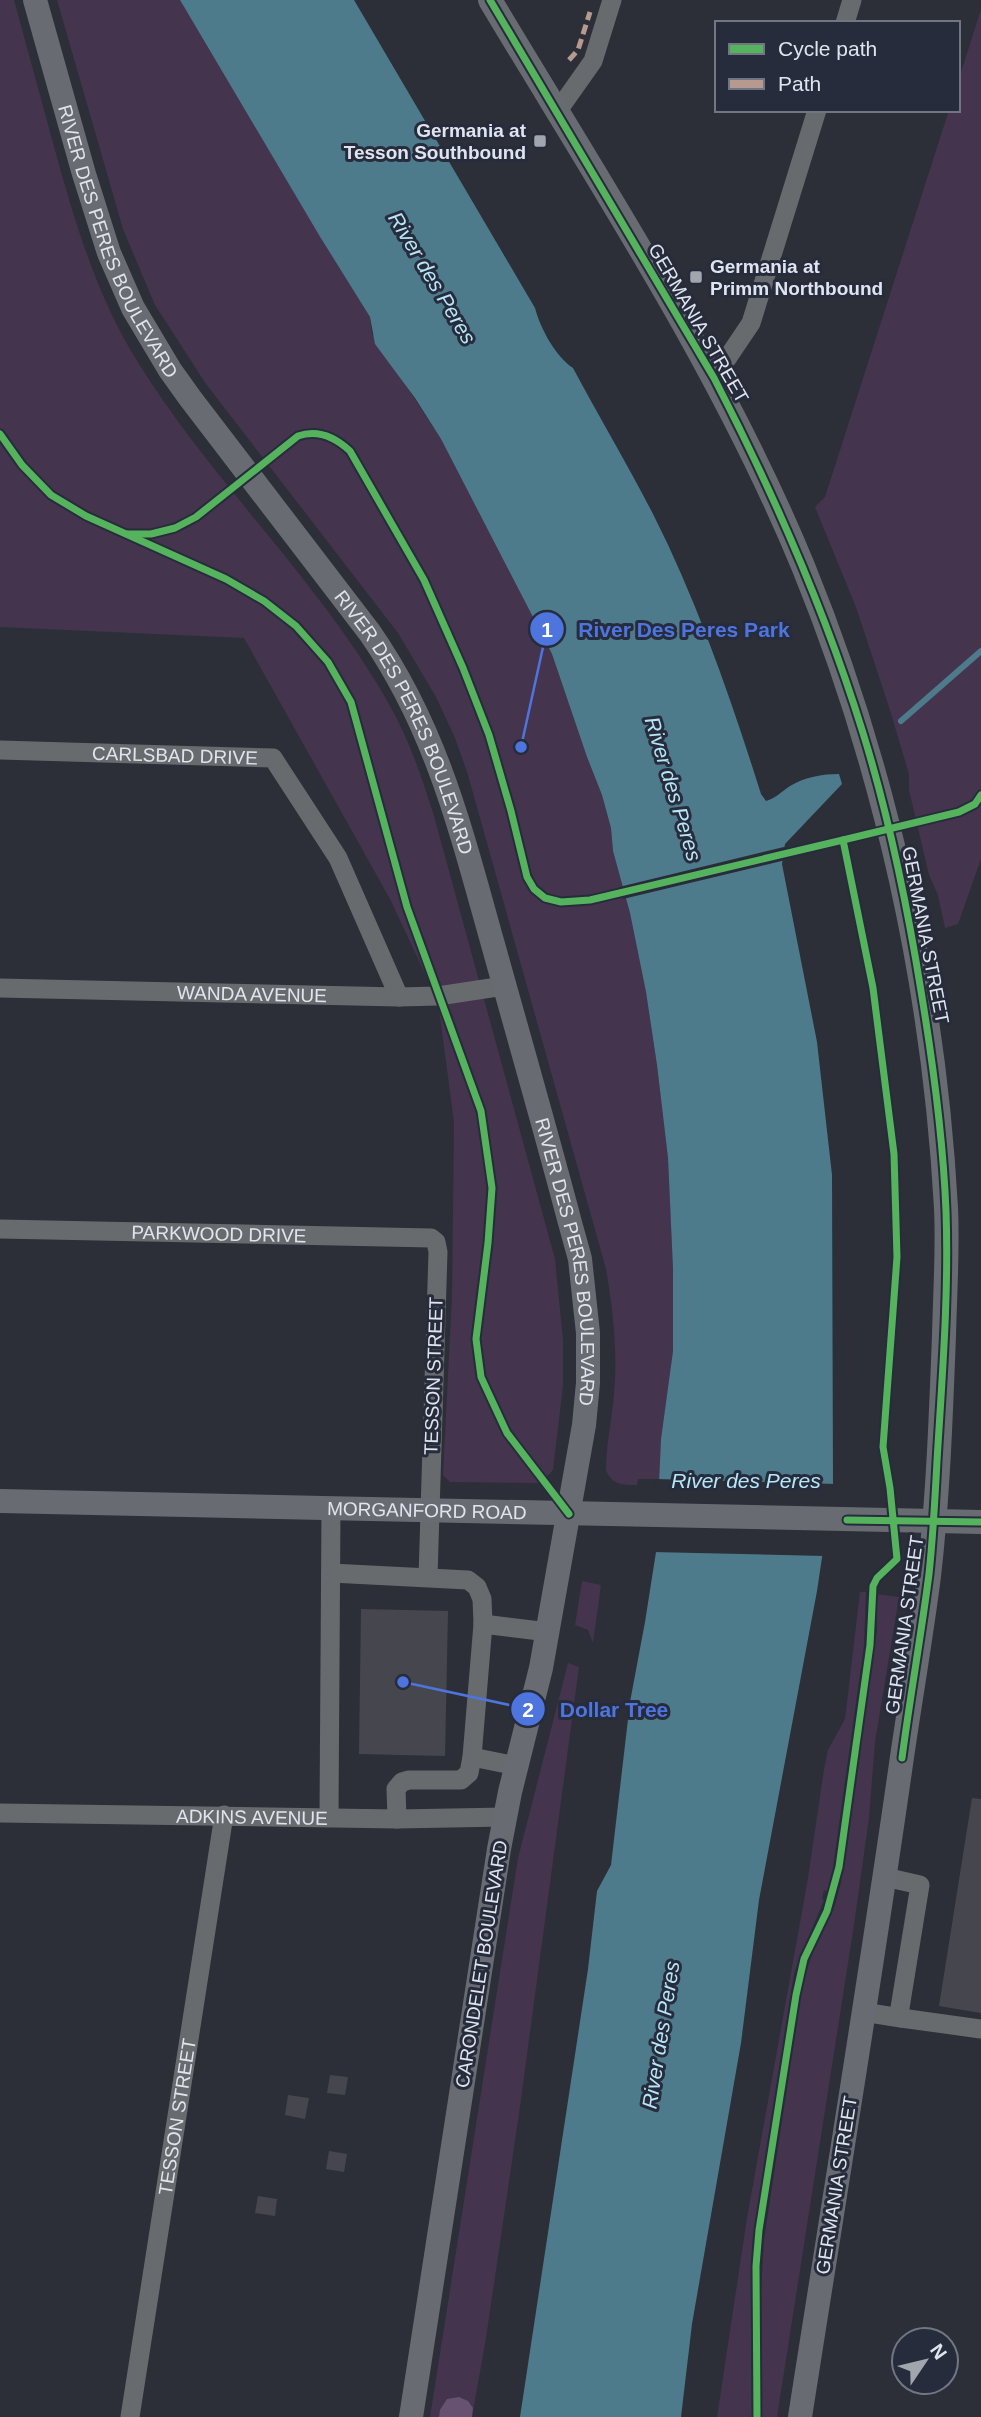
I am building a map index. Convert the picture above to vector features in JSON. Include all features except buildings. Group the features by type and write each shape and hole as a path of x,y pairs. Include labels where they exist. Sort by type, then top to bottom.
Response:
{"main road":[{"name":"RIVER DES PERES BOULEVARD","path":"35,0 95,213 133,308 170,370 370,633 409,696 447,785 580,1259 588,1334 588,1383 569,1514"},
{"name":"GERMANIA STREET","path":"490,0 714,378 776,503 837,655 863,734 884,810 913,940 933,1070 946,1209 943,1356 929,1574 885,1877 800,2417"},
{"name":"MORGANFORD ROAD","path":"0,1501 981,1522"},
{"name":"CARONDELET BOULEVARD","path":"411,2417 505,1817 533,1708 569,1514"}],"street":[{"path":"557,111 593,61 612,0"},
{"path":"846,21 852,0"},
{"path":"714,378 751,323 816,112"},
{"name":"CARLSBAD DRIVE","path":"0,750 273,758 338,858 399,997"},
{"name":"WANDA AVENUE","path":"0,988 399,997 438,996 504,985"},
{"name":"PARKWOOD DRIVE","path":"0,1229 425,1237 436,1242"},
{"name":"TESSON STREET","path":"428,1577 438,1252 436,1242"},
{"path":"329,1817 331,1508"},
{"path":"331,1573 468,1580 477,1587 482,1599 483,1624 469,1773 461,1780 402,1782 396,1788 397,1819"},
{"path":"483,1624 548,1632"},
{"path":"472,1758 517,1766"},
{"name":"ADKINS AVENUE","path":"0,1813 397,1819 505,1817"},
{"name":"TESSON STREET","path":"130,2417 224,1815"},
{"path":"885,1877 920,1885 899,2014 901,2018"},
{"path":"863,2012 981,2029"}],"shaded area":[{"path":"0,0 14,0 78,228 98,284 124,338 168,408 299,574 361,659 396,717 420,773 555,1259 563,1340 563,1386 553,1470 537,1483 450,1482 443,1475 452,1295 454,1122 439,1009 390,899 244,638 0,627"},
{"path":"57,0 180,0 370,317 372,334 441,439 552,654 611,828 613,851 630,913 646,992 657,1065 668,1158 673,1269 673,1351 661,1439 660,1479 638,1479 637,1485 622,1484 611,1479 606,1470 614,1394 615,1347 606,1269 468,775 455,738 436,697 398,633 206,384 155,305 123,229"},
{"path":"981,9 981,859 958,924 945,928 938,895 929,875 909,790 909,774 889,707 856,607 815,507 825,497 948,112 960,112 960,76"},
{"path":"582,1581 601,1585 593,1643 588,1630 575,1625"},
{"path":"860,1592 866,1592 864,1645 833,1868 827,1891 824,1890 824,1900 794,1974 753,2236 752,2417 717,2417 747,2218 808,1878 824,1769 828,1750 845,1719"},
{"path":"876,1594 899,1597 875,1742 869,1818 777,2417 762,2417 761,2292 764,2240 803,1982 812,1954 834,1908 841,1883 877,1630"},
{"path":"568,1663 579,1667 520,2107 472,2417 430,2417 518,1858"},
{"path":"459,2397 468,2401 473,2408 472,2417 439,2417 447,2399"}],"water":[{"name":"River des Peres","path":"180,0 354,0 535,308 550,341 573,368 653,514 685,582 713,652 761,794 766,801 796,783 826,775 839,774 842,784 785,844 782,864 817,1042 832,1175 833,1484 817,1591 759,1900 741,2043 692,2324 681,2417 520,2417 588,1969 597,1891 611,1865 630,1702 656,1552 661,1439 673,1351 673,1269 668,1158 646,992 630,913 613,851 611,828 602,795 552,654 441,439 375,344 370,317"}],"pier":[{"path":"788,846 786,860 623,899 619,887"},
{"path":"656,1479 837,1484 825,1556 652,1552"}],"waterway":[{"path":"901,721 981,651"}],"marked path":[{"path":"569,60 578,50 590,12"}],"cycle path":[{"path":"490,0 714,378 757,464 815,597 848,687 897,861 933,1073 943,1156 947,1242 945,1336 932,1546 902,1758"},
{"path":"127,534 151,534 175,528 196,517 298,436 312,433 326,436 350,451 424,580 463,668 489,735 527,877 534,889 545,898 561,902 590,900 843,840 873,988 894,1154 897,1257 883,1447 897,1559 877,1578 873,1586 870,1645 839,1867 827,1911 804,1959 796,1995 759,2230 756,2266 757,2417"},
{"path":"0,434 22,465 51,495 86,516 226,579 264,601 296,626 328,662 351,702 407,907 481,1111 492,1188 476,1339 481,1377 507,1433 569,1514"},
{"path":"843,840 959,812 975,804 981,795"},
{"path":"847,1520 981,1522"}],"place":[{"name":"Germania at Tesson Southbound","path":"540,141"},
{"name":"Germania at Primm Northbound","path":"696,277"},
{"name":"River Des Peres Park","path":"521,747"},
{"name":"Dollar Tree","path":"403,1682"}]}
